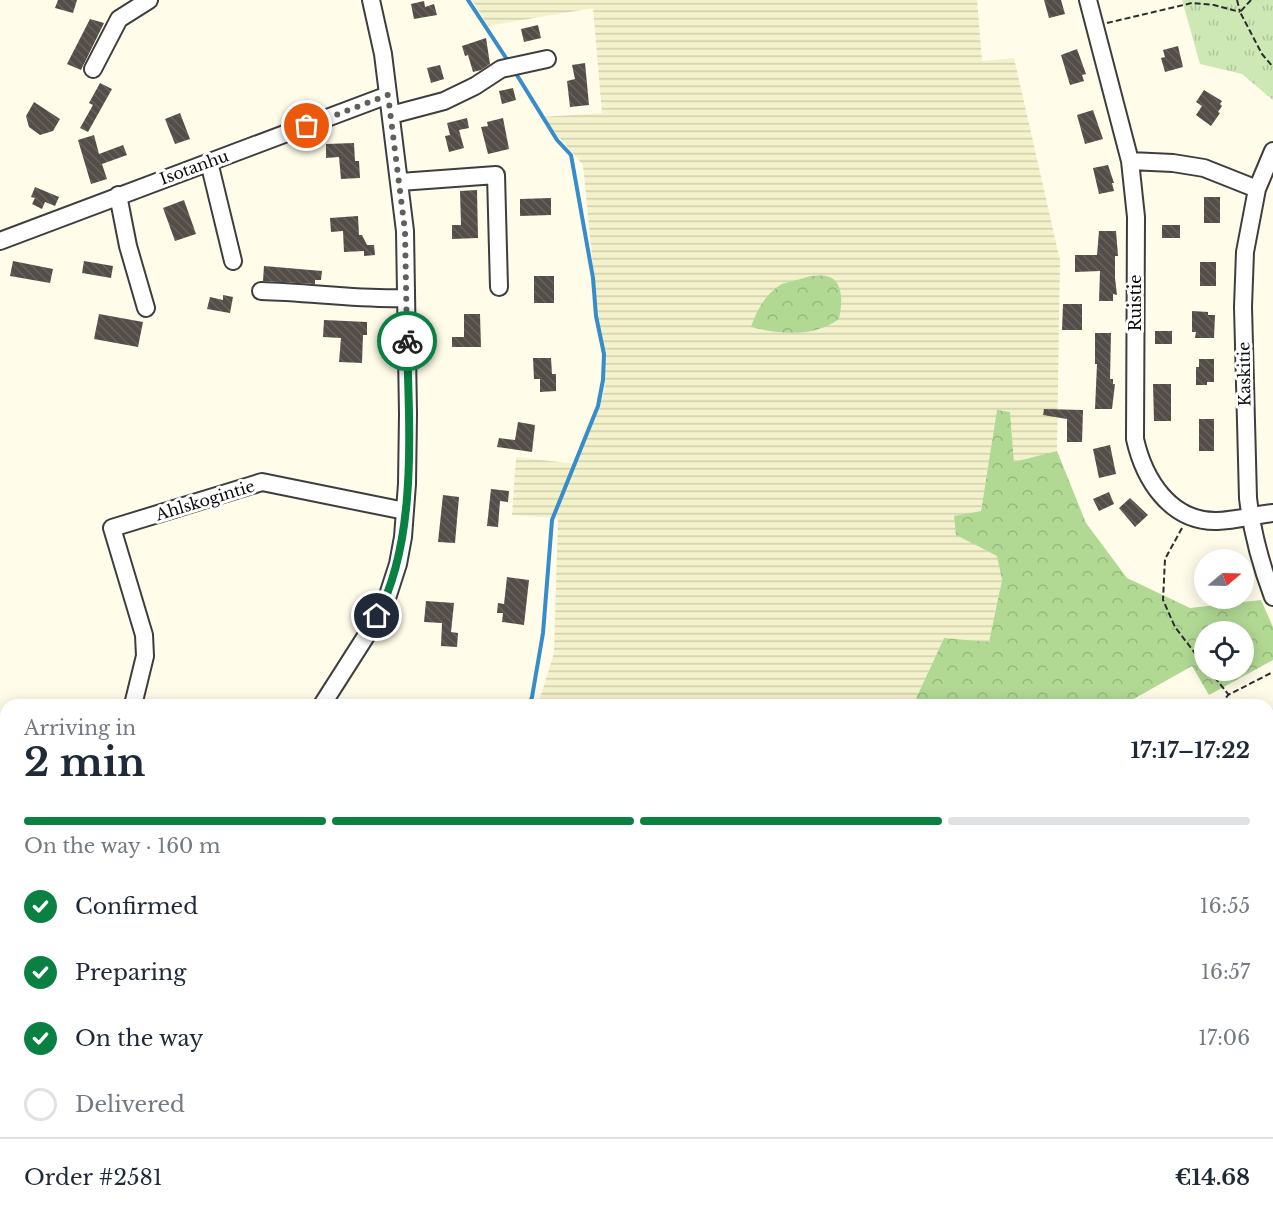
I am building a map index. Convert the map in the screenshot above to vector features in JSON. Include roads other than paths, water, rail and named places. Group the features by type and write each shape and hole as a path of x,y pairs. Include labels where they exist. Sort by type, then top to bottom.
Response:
{"street":[{"path":"93,69 119,20 149,0"},
{"path":"326,699 366,636 388,595 398,564 405,511 408,414 405,231 383,54 371,0"},
{"name":"Ruistie","path":"1088,0 1131,161 1136,217 1135,439 1138,455 1152,486 1165,500 1190,516 1218,521 1262,515"},
{"path":"391,115 444,101 475,86 501,69 547,59"},
{"name":"Isotanhu","path":"0,241 388,95"},
{"name":"Kaskitie","path":"1273,151 1257,189 1245,252 1243,307 1246,453 1262,515 1263,570 1273,597"},
{"path":"1131,161 1204,168 1257,189"},
{"path":"209,162 233,261"},
{"path":"400,182 496,175 499,287"},
{"path":"118,195 128,246 146,308"},
{"path":"261,291 306,292 352,298 406,298"},
{"name":"Ahlskogintie","path":"135,699 145,656 144,635 112,528 262,482 405,511"}],"waterway":[{"path":"468,0 508,61"},
{"path":"515,72 557,140 571,155 604,354 603,380 598,406 552,520 543,633 531,699"}]}
